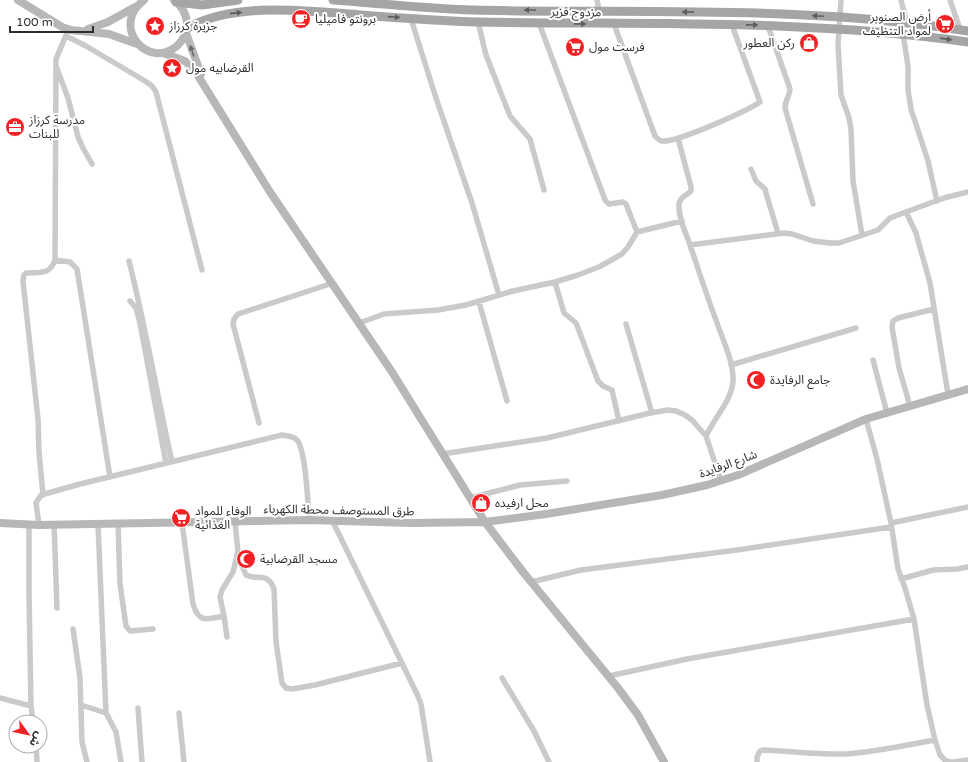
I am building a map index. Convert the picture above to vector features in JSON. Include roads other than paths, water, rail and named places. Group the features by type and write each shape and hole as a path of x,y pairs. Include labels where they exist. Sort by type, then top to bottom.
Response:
{"main road":[{"path":"175,1 202,5 238,0"},
{"name":"مزدوج قزير","path":"333,0 398,2 430,7 473,10 599,10 841,17 964,30"},
{"path":"429,20 430,7"},
{"name":"مزدوج قزير","path":"186,31 203,20 214,16 232,13 278,10 478,22 732,25 839,28 968,42"}],"street":[{"path":"18,0 55,23 86,46 152,86 156,92 202,270"},
{"path":"597,0 599,10"},
{"path":"841,0 838,55 841,95 850,118 853,181 862,235"},
{"path":"901,0 907,23"},
{"path":"950,0 964,30"},
{"path":"163,53 176,47 182,41 186,31 187,23 184,11 175,1"},
{"path":"81,31 102,25 139,3"},
{"path":"137,44 132,34 130,23 133,12 139,3"},
{"path":"411,19 477,218 499,295"},
{"path":"478,22 486,55 510,116 530,139 544,190"},
{"path":"540,23 605,200 609,204 623,202 626,204 637,232"},
{"path":"614,24 655,136 658,140 663,141 678,138 760,102 732,25"},
{"path":"768,26 790,89 790,93 785,102 785,108 813,204"},
{"path":"67,32 81,31 109,34 137,44 146,50 163,53 181,59 195,71 270,192 392,372 485,522 531,582 609,676 638,715 664,762"},
{"path":"186,31 194,58 210,95"},
{"path":"42,495 38,419 23,281 26,273 48,271 55,260 56,59 67,32"},
{"path":"903,34 908,66 908,90 911,109 928,161 937,201"},
{"path":"56,66 68,98 78,137 92,164"},
{"path":"678,138 691,187 691,191 682,197 679,204 682,221 731,365 733,381 731,392 706,436"},
{"path":"751,169 756,182 765,189 778,233"},
{"path":"690,245 778,233 792,234 813,241 839,243 878,230 890,218 937,201 968,192"},
{"path":"906,212 916,233 930,283 948,394"},
{"path":"360,323 384,314 438,310 479,302 499,295 555,282 614,260 628,247 637,232 682,221"},
{"path":"55,260 70,262 77,270 110,477"},
{"path":"129,261 143,316 169,462"},
{"path":"555,282 564,313 576,323 598,381 603,386 612,390 619,421"},
{"path":"259,423 233,324 234,319 238,314 333,283"},
{"path":"130,301 136,308 140,323 169,462"},
{"path":"479,302 507,401"},
{"path":"910,406 899,368 892,327 893,321 898,318 934,309"},
{"path":"626,324 652,413"},
{"path":"731,365 856,328"},
{"path":"873,360 887,413"},
{"name":"شارع الرفايدة","path":"485,522 546,514 696,488 721,481 866,419 968,389"},
{"path":"442,454 547,438 668,410 676,411 692,420 706,436 721,481"},
{"path":"866,419 877,459 891,525 898,569 914,619 927,705 935,740 940,755 946,761 958,762 968,760"},
{"path":"39,524 36,503 42,495 169,462 282,435 291,436 300,444 305,472 309,520"},
{"path":"470,498 520,485 567,480"},
{"path":"531,582 581,570 737,550 891,525 968,507"},
{"name":"طرق المستوصف محطة الكهرباء","path":"0,523 118,524 309,520 411,524 485,522"},
{"path":"332,520 402,663 414,684 421,704 430,762"},
{"path":"227,637 220,596 233,572 237,554 235,522"},
{"path":"182,523 193,604 196,613 200,618 205,620 224,616"},
{"path":"29,524 32,714"},
{"path":"54,524 57,608"},
{"path":"98,524 106,713 116,732 121,762"},
{"path":"118,524 120,584 126,626 130,631 153,629"},
{"path":"237,554 246,575 268,579 274,588 276,642 282,683 286,688 315,685 402,663"},
{"path":"901,579 934,570 968,567"},
{"path":"609,676 672,662 914,619"},
{"path":"73,629 80,678 82,742 87,762"},
{"path":"502,678 534,731 549,762"},
{"path":"0,698 31,706"},
{"path":"82,705 106,713"},
{"path":"138,708 142,762"},
{"path":"179,713 184,762"},
{"path":"757,762 758,754 763,750 847,754 877,751 935,740"}],"place":[{"name":"برونتو فاميليا","path":"301,19"},
{"name":"أرض الصنوبر لمواد التنظيف","path":"945,24"},
{"name":"جزيرة كرزاز","path":"155,26"},
{"name":"ركن العطور","path":"809,43"},
{"name":"فرست مول","path":"575,47"},
{"name":"القرضابيه مول","path":"172,68"},
{"name":"مدرسة كرزاز للبنات","path":"15,127"},
{"name":"جامع الرفايدة","path":"756,380"},
{"name":"محل ارفيده","path":"481,503"},
{"name":"الوفاء للمواد الغذائية","path":"181,518"},
{"name":"مسجد القرضابية","path":"246,559"}]}
